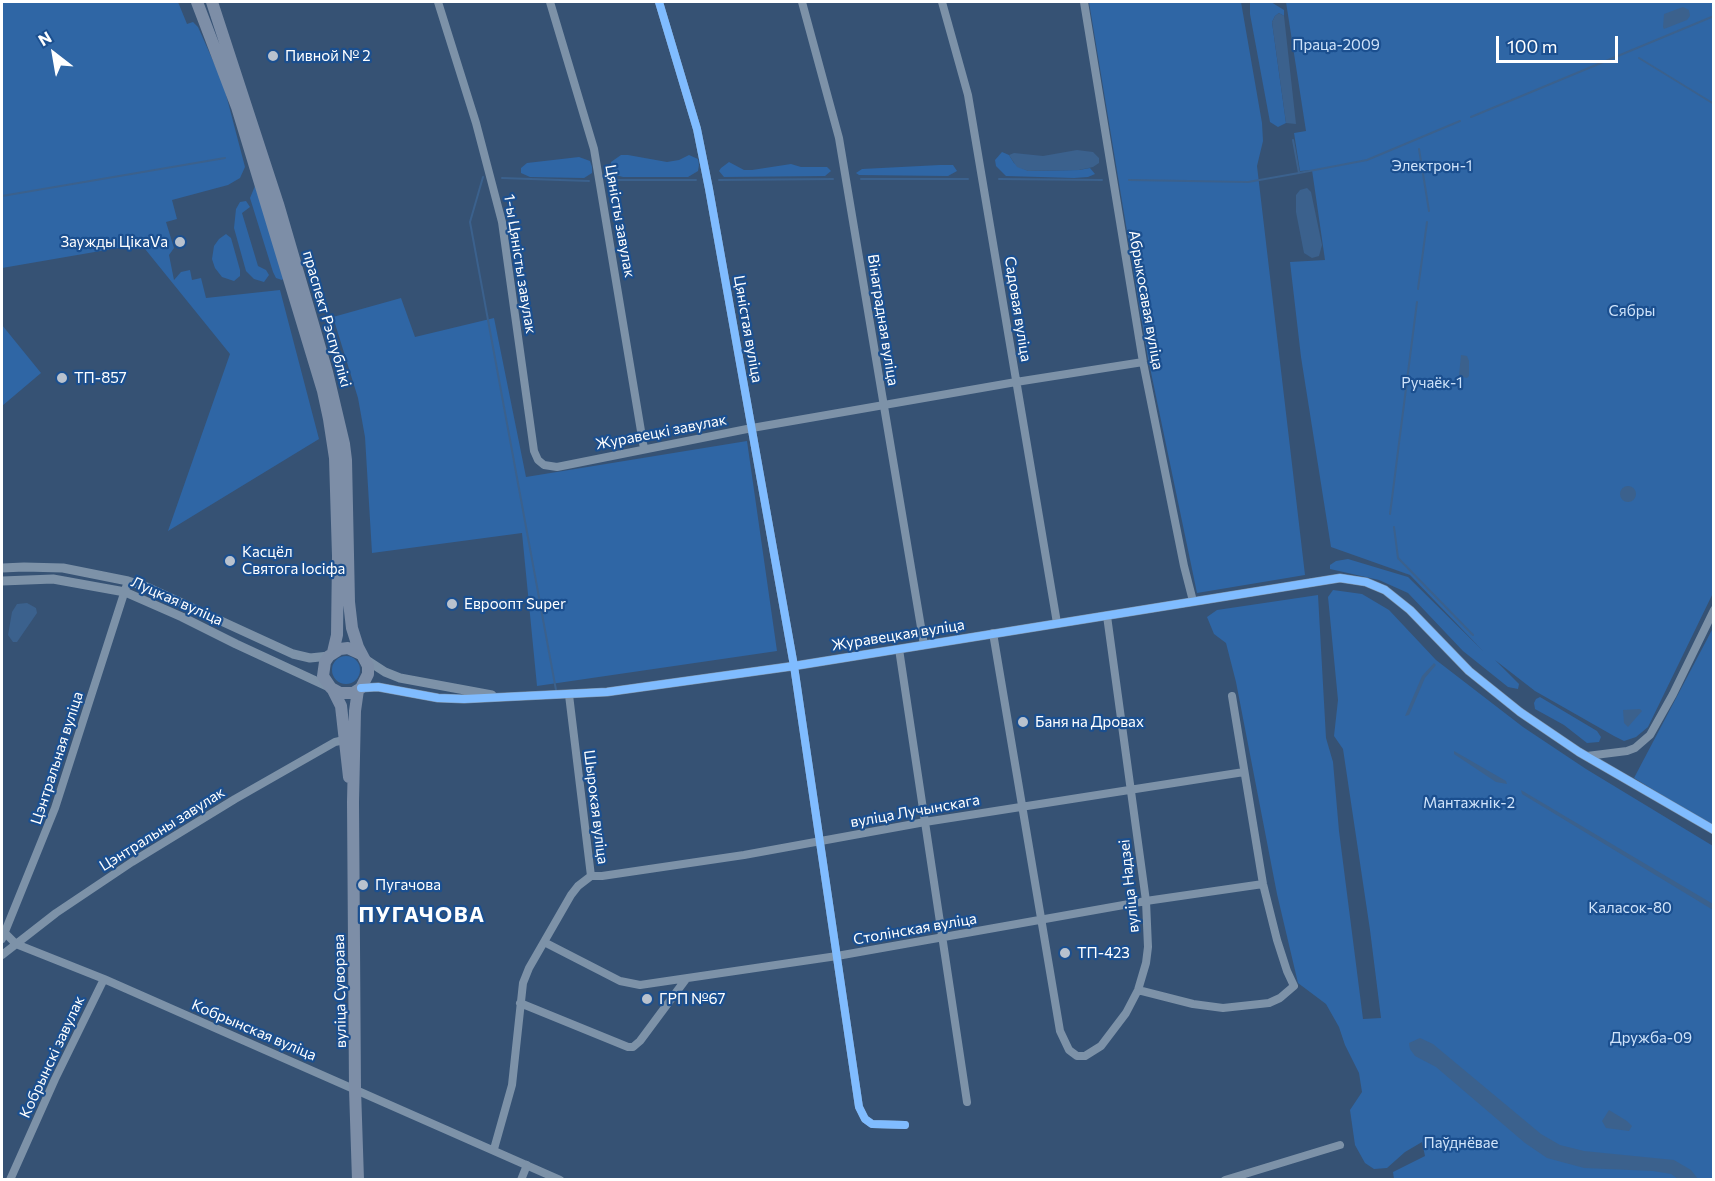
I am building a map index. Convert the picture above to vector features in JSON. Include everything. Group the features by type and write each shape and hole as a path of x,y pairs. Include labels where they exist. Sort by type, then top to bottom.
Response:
{"main road":[{"name":"праспект Рэспублікі","path":"197,2 237,107 320,380 329,419 335,458 338,635 331,654 325,662 323,676 332,689"},
{"name":"праспект Рэспублікі","path":"212,2 278,204 339,418 346,460 353,634 368,674 360,689"},
{"path":"331,654 348,648 363,656"},
{"path":"332,689 346,694 360,689"},
{"name":"вуліца Суворава","path":"332,689 341,706 353,802"},
{"name":"вуліца Суворава","path":"358,1179 355,1089 353,802 355,711 360,689"}],"street":[{"name":"1-ы Цяністы завулак","path":"438,2 476,123 502,222 533,447 541,463"},
{"name":"Цяністы завулак","path":"550,2 594,149 644,449"},
{"name":"Цяністая вуліца","path":"659,2 700,144 752,428 794,666 860,1111 872,1124 905,1125"},
{"name":"Вінаградная вуліца","path":"802,2 839,138 924,645"},
{"name":"Садовая вуліца","path":"942,2 968,94 1057,623"},
{"name":"Абрыкосавая вуліца","path":"1084,2 1143,362 1185,575 1193,601"},
{"name":"Журавецкі завулак","path":"541,463 548,467 557,466 752,428 1143,362"},
{"name":"Луцкая вуліца","path":"2,568 63,568 128,581 147,587 293,654 310,658 331,654"},
{"name":"Журавецкая вуліца","path":"360,689 386,688 438,698 464,699 618,691 794,666 1340,578 1366,582 1385,590 1423,622 1478,678 1520,712 1587,756 1713,830"},
{"name":"Луцкая вуліца","path":"2,581 53,579 124,592 182,617 332,689"},
{"name":"Цэнтральная вуліца","path":"3,936 56,808 128,581"},
{"path":"1587,756 1627,751 1635,748 1650,735 1673,694 1713,610"},
{"name":"вуліца Надзеі","path":"993,633 1060,1031 1065,1044 1073,1053 1085,1056 1098,1049 1123,1019 1138,990 1148,947 1146,901 1107,616"},
{"path":"899,649 968,1102"},
{"name":"Журавецкая вуліца","path":"363,656 378,669 400,678 506,698"},
{"name":"Шырокая вуліца","path":"494,1149 512,1085 521,991 526,976 571,895 591,876 569,695"},
{"path":"1138,990 1193,1005 1223,1008 1269,1003 1280,998 1294,986 1287,971 1263,884 1232,696"},
{"name":"Цэнтральны завулак","path":"2,955 56,913 200,820 335,742 344,740"},
{"name":"вуліца Лучынскага","path":"591,876 673,866 821,842 925,822 1244,772"},
{"name":"Столінская вуліца","path":"544,942 626,983 640,985 837,956 1146,901 1263,884"},
{"name":"Кобрынская вуліца","path":"3,936 16,944 104,979 560,1179"},
{"name":"Кобрынскі завулак","path":"10,1179 55,1079 104,979"},
{"path":"520,1003 628,1047 633,1047 640,1041 686,979"},
{"path":"1225,1179 1340,1145"},
{"path":"520,1179 527,1165"}],"green space":[{"path":"2,2 178,2 187,24 193,22 198,27 223,83 245,167 240,178 228,185 172,200 177,219 166,222 174,248 169,255 174,280 181,272 190,270 192,280 201,278 206,298 280,290 319,439 168,531 230,354 141,244 2,268"},
{"path":"1089,2 1241,2 1262,123 1263,141 1257,166 1305,575 1197,593 1148,358"},
{"path":"1250,2 1271,2 1284,10 1284,16 1279,13 1272,22 1286,123 1278,127 1270,122 1250,14"},
{"path":"1286,2 1713,2 1713,593 1648,727 1636,737 1624,741 1614,736 1535,691 1495,660 1519,684 1518,689 1508,687 1463,651 1408,593 1379,580 1330,569 1330,565 1336,561 1348,559 1408,577 1483,651 1410,575 1331,547 1301,357 1290,262 1325,260 1312,170 1300,171 1294,133 1306,131"},
{"path":"1002,152 1009,155 1014,163 1028,171 1090,168 1095,174 1074,178 1006,176 996,166 995,160"},
{"path":"621,155 667,162 689,155 698,159 698,171 688,177 623,177 615,175 611,168 611,162"},
{"path":"579,157 590,161 592,167 592,173 584,178 530,177 521,173 521,168 527,163"},
{"path":"729,162 744,170 791,164 801,167 827,167 831,171 825,176 724,177 719,171"},
{"path":"953,165 957,171 948,176 859,175 856,173 862,169"},
{"path":"255,186 285,277 282,280 276,278 273,272 250,198"},
{"path":"246,201 250,207 242,213 258,266 266,270 269,275 264,282 254,279 246,271 234,228 236,209 240,202"},
{"path":"226,234 231,238 240,270 240,276 234,281 222,277 212,259 214,246"},
{"path":"401,298 415,337 494,318 526,477 747,441 777,651 537,686 522,533 372,553 365,437 358,398 333,317"},
{"path":"2,325 41,373 2,406"},
{"path":"1333,590 1362,594 1389,610 1436,660 1523,727 1586,769 1713,846 1713,1179 1394,1179 1393,1172 1425,1156 1422,1142 1405,1152 1387,1168 1374,1169 1365,1163 1355,1145 1350,1110 1362,1092 1359,1073 1339,1027 1326,1004 1298,983 1277,894 1236,682 1226,643 1214,634 1207,617 1217,610 1318,595 1326,738 1333,762 1339,831 1363,1019 1381,1018 1343,749 1334,736 1338,700 1328,597"},
{"path":"1713,628 1713,826 1634,778"},
{"path":"346,656 356,660 360,670 356,680 346,684 336,680 332,670 336,660"},
{"path":"1540,697 1597,731 1601,737 1599,742 1587,743 1564,725 1535,709 1534,703"}],"shaded area":[{"path":"1683,7 1689,10 1690,16 1687,20 1664,29 1664,14"},
{"path":"1279,13 1284,16 1296,124 1286,123 1272,22"},
{"path":"1077,150 1093,152 1099,158 1099,163 1079,170 1028,171 1017,167 1009,155 1014,153 1043,156"},
{"path":"1307,188 1311,192 1322,245 1319,256 1312,258 1304,253 1296,212 1296,195 1300,190"},
{"path":"1461,355 1467,356 1469,361 1467,378 1459,376"},
{"path":"1628,486 1634,488 1636,494 1634,500 1628,502 1622,500 1620,494 1622,488"},
{"path":"27,603 36,608 37,613 17,642 13,642 8,635 12,612 17,604"},
{"path":"1434,663 1436,665 1425,678 1409,715 1405,716 1422,676"},
{"path":"1640,709 1642,711 1628,727 1624,723 1623,710"},
{"path":"1454,751 1506,781 1507,784 1496,782 1454,754"},
{"path":"1521,790 1713,904 1713,910 1522,794"},
{"path":"1420,1038 1433,1044 1541,1134 1560,1145 1584,1151 1674,1160 1691,1170 1698,1179 1678,1179 1671,1174 1653,1171 1584,1168 1547,1158 1525,1143 1436,1067 1415,1056 1409,1043"},
{"path":"1609,1110 1632,1126 1629,1131 1606,1128 1602,1121"}],"waterway":[{"path":"1471,117 1714,16"},
{"path":"1639,58 1714,104"},
{"path":"1129,180 1248,182 1299,173 1367,160 1460,121"},
{"path":"1293,140 1299,173"},
{"path":"1419,149 1429,211"},
{"path":"2,196 225,158"},
{"path":"483,177 470,222 556,690"},
{"path":"502,178 589,181"},
{"path":"719,180 833,179"},
{"path":"861,179 968,179"},
{"path":"999,179 1102,180"},
{"path":"611,180 696,180"},
{"path":"1418,289 1427,222"},
{"path":"1390,514 1417,302"},
{"path":"1394,527 1398,558 1473,635"}],"cycle path":[{"path":"659,2 697,129 709,189 794,666 859,1107 865,1119 872,1124 905,1125"},
{"path":"361,688 378,687 438,698 464,699 607,692 794,666 1340,578 1366,582 1385,590 1410,610 1469,671 1520,712 1579,752 1714,830"}],"place":[{"name":"Пивной № 2","path":"273,56"},
{"name":"Заужды ЦікаVа","path":"180,242"},
{"name":"ТП-857","path":"62,378"},
{"name":"Касцёл Святога Іосіфа","path":"230,561"},
{"name":"Евроопт Super","path":"452,604"},
{"name":"Баня на Дровах","path":"1023,722"},
{"name":"Пугачова","path":"363,885"},
{"name":"ТП-423","path":"1065,953"},
{"name":"ГРП №67","path":"647,999"}],"district":[{"name":"ПУГАЧОВА","path":"422,915"}],"park label":[{"name":"Праца-2009","path":"1336,45"},
{"name":"Электрон-1","path":"1432,166"},
{"name":"Сябры","path":"1632,311"},
{"name":"Ручаёк-1","path":"1432,383"},
{"name":"Мантажнік-2","path":"1469,803"},
{"name":"Каласок-80","path":"1630,908"},
{"name":"Дружба-09","path":"1651,1038"},
{"name":"Паўднёвае","path":"1461,1143"}]}
